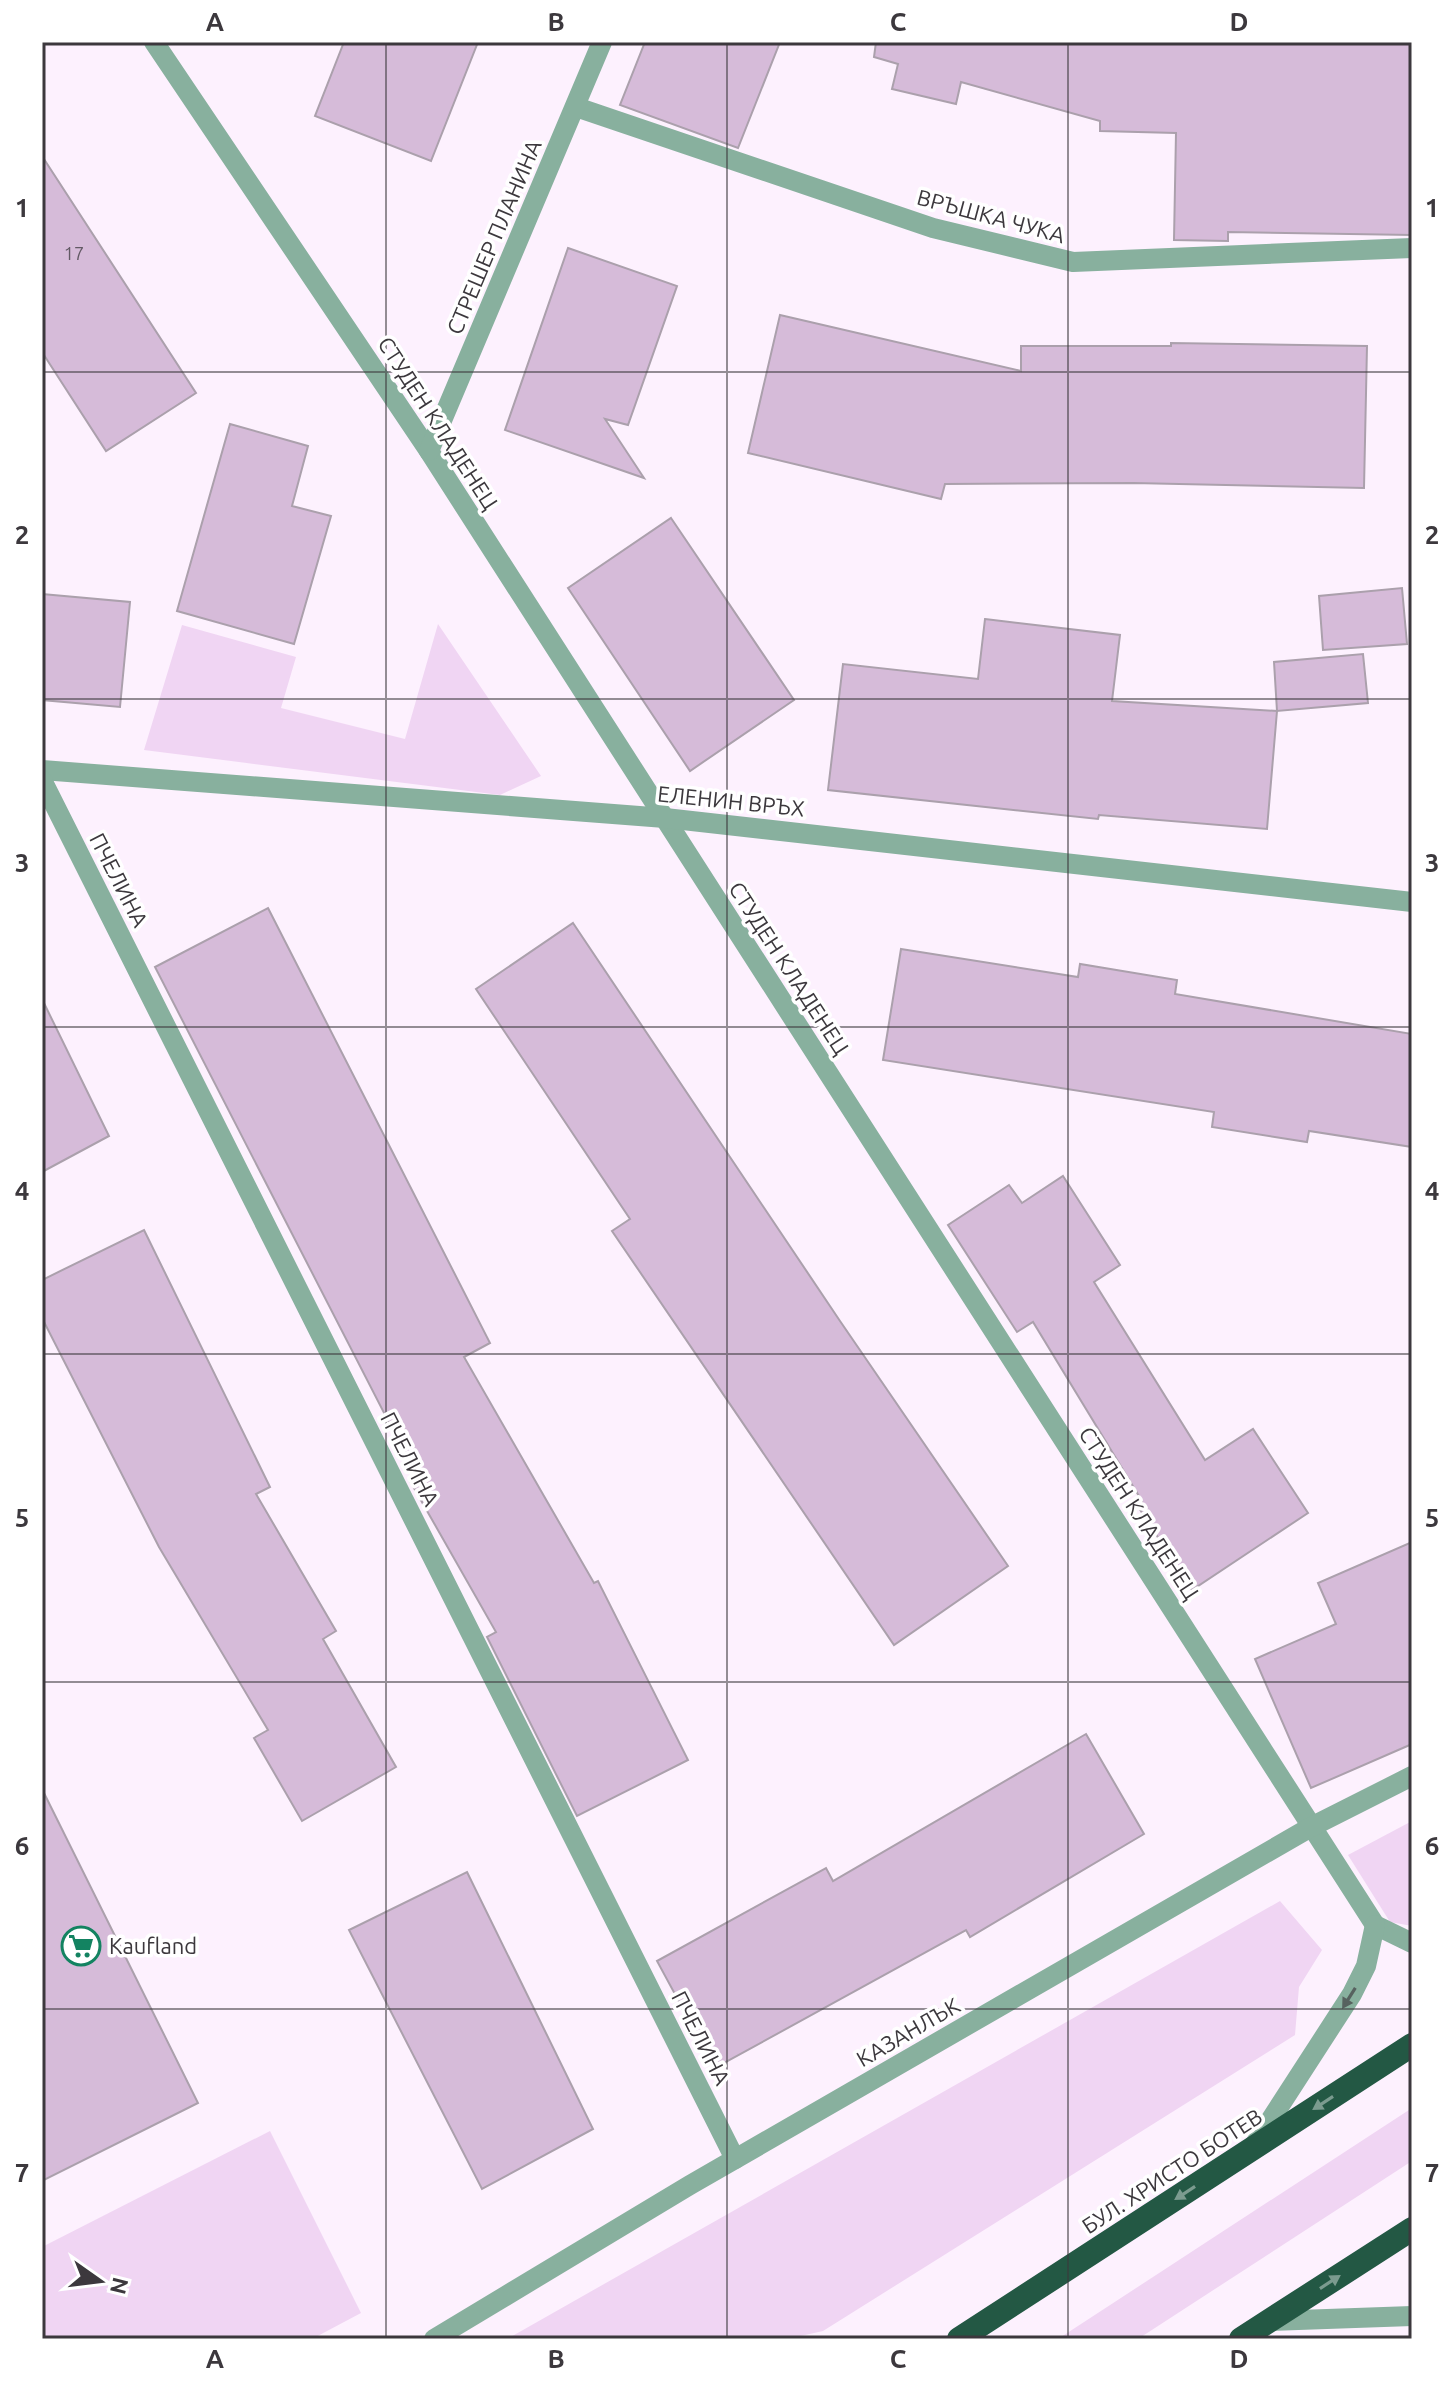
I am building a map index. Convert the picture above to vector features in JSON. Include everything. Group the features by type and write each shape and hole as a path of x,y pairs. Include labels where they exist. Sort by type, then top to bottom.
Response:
{"highway":[{"name":"БУЛ. ХРИСТО БОТЕВ","path":"959,2339 1412,2045"},
{"path":"1241,2339 1412,2229"}],"street":[{"name":"СТУДЕН КЛАДЕНЕЦ","path":"154,42 429,451 1375,1925"},
{"name":"СТРЕШЕР ПЛАНИНА","path":"429,451 602,42"},
{"name":"ВРЪШКА ЧУКА","path":"576,107 933,228 1073,262 1412,248"},
{"name":"ЕЛЕНИН ВРЪХ","path":"42,770 665,818 1412,902"},
{"name":"ПЧЕЛИНА","path":"42,780 735,2159"},
{"name":"КАЗАНЛЪК","path":"434,2339 735,2159 1311,1827 1412,1776"},
{"path":"1251,2151 1352,1994 1366,1966 1375,1925 1412,1943"},
{"path":"1270,2321 1412,2316"}],"shaded area":[{"path":"438,624 541,776 500,795 144,750 182,625 296,657 281,708 405,739"},
{"path":"1412,1821 1412,1926 1390,1922 1348,1855"},
{"path":"1280,1901 1322,1950 1299,1987 1295,2035 823,2331 787,2339 507,2339"},
{"path":"1412,2108 1412,2161 1138,2339 1058,2339"},
{"path":"270,2131 361,2313 312,2339 42,2339 42,2247"}],"building":[{"path":"344,42 478,42 431,161 315,116"},
{"path":"645,42 780,42 738,148 620,105"},
{"path":"876,42 1412,42 1412,235 1228,232 1228,241 1174,240 1176,133 1100,131 1100,121 961,82 956,104 892,89 898,64 874,57"},
{"path":"42,156 196,393 106,451 42,352"},
{"path":"568,248 677,286 628,425 605,419 644,478 505,430"},
{"path":"780,315 1021,371 1021,346 1171,346 1171,343 1367,346 1364,488 1133,483 945,484 941,499 748,453"},
{"path":"230,424 308,446 292,506 331,516 294,644 177,611"},
{"path":"671,518 794,700 690,771 568,588"},
{"path":"1402,588 1407,644 1323,650 1319,596"},
{"path":"42,594 130,602 120,707 42,700"},
{"path":"985,619 1120,635 1112,701 1277,711 1267,829 1099,815 1098,819 828,790 843,664 978,679"},
{"path":"1363,654 1368,703 1277,711 1274,662"},
{"path":"268,908 490,1343 464,1357 594,1583 598,1581 688,1760 577,1816 487,1637 496,1632 410,1481 417,1477 155,967"},
{"path":"573,923 1008,1566 894,1645 612,1231 630,1219 476,989"},
{"path":"901,949 1078,977 1080,964 1177,980 1175,994 1412,1034 1412,1147 1309,1131 1307,1142 1212,1127 1214,1112 883,1060"},
{"path":"42,999 109,1136 42,1172"},
{"path":"1063,1176 1120,1265 1094,1282 1205,1460 1253,1429 1308,1513 1192,1590 1137,1505 1142,1501 1033,1322 1017,1332 948,1225 1009,1185 1022,1203"},
{"path":"144,1230 270,1487 256,1494 336,1631 323,1639 396,1767 302,1821 254,1738 268,1730 159,1547 42,1318 42,1280"},
{"path":"1412,1542 1412,1744 1311,1788 1255,1659 1336,1624 1318,1583"},
{"path":"1086,1734 1144,1834 970,1937 966,1930 715,2068 657,1961 826,1868 833,1881"},
{"name":"Kaufland","path":"42,1789 198,2103 42,2181"},
{"path":"467,1872 593,2129 482,2189 349,1930"}],"place":[{"name":"Kaufland","path":"81,1946"}]}
